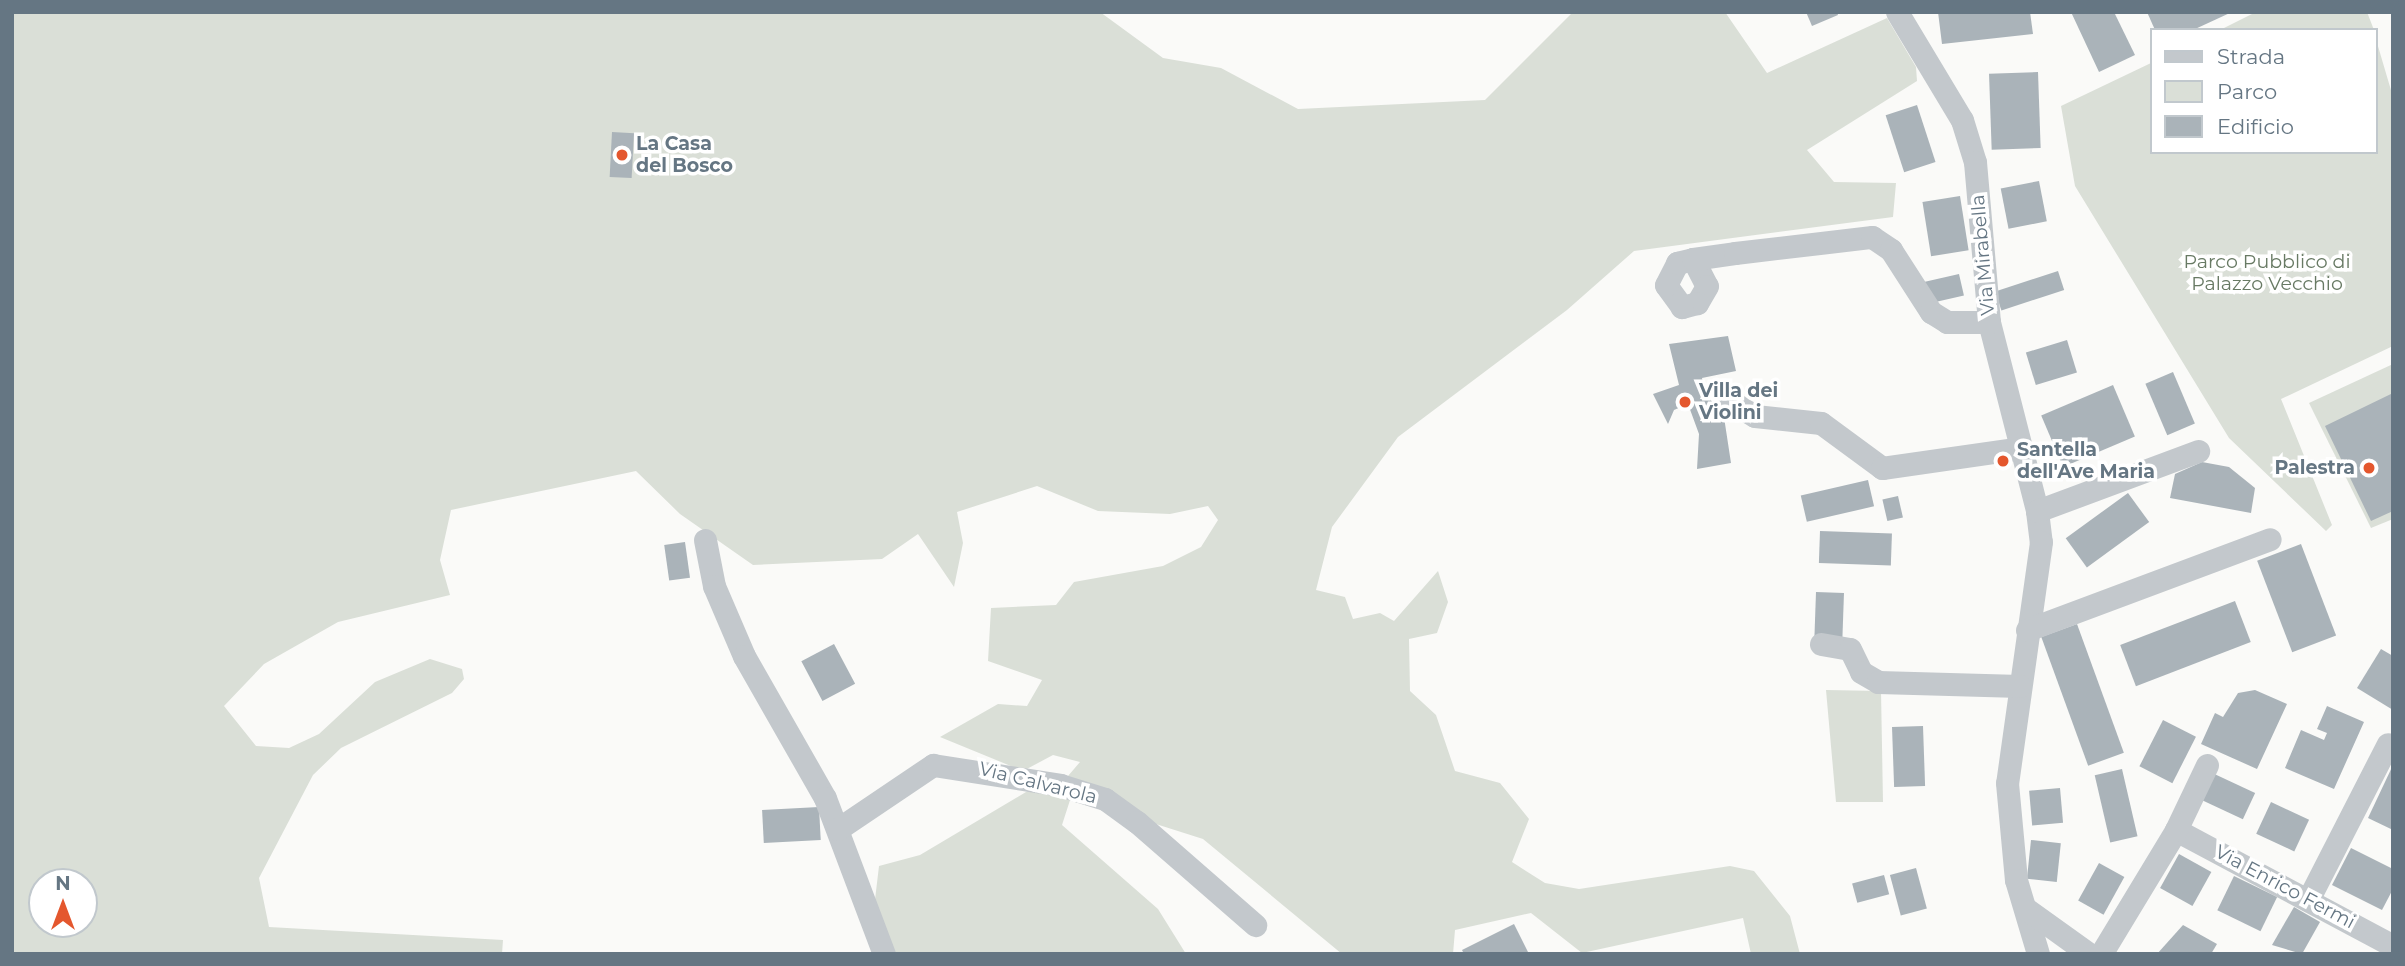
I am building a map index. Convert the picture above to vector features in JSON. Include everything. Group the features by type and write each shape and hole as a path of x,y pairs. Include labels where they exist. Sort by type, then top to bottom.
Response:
{"street":[{"name":"Via Mirabella","path":"1897,12 1962,120 1975,162 1989,322 2037,511 2040,542 2020,685 2008,828 2038,954"},
{"path":"1693,259 1872,237 1891,250 1931,312 1947,322 1989,322"},
{"path":"1724,397 1755,416 1821,423 1882,468 2021,448"},
{"path":"2037,511 2198,451"},
{"path":"2027,630 2270,539"},
{"path":"705,540 714,586 744,656 838,829 884,954"},
{"path":"1821,644 1850,649 1861,672 1878,682 2020,685"},
{"path":"2308,900 2388,744"},
{"name":"Via Calvarola","path":"838,829 933,765 1060,785 1105,799 1137,822 1255,925"},
{"path":"2101,954 2176,830 2207,765"},
{"name":"Via Enrico Fermi","path":"2176,830 2393,946"},
{"path":"2025,908 2089,954"}],"green space":[{"path":"12,12 1100,12 1163,58 1221,68 1298,109 1485,100 1573,12 1725,12 1767,73 1887,18 1916,67 1917,81 1807,150 1834,182 1896,183 1893,217 1634,251 1567,310 1398,437 1332,527 1316,590 1345,597 1353,619 1380,613 1394,621 1438,571 1448,602 1437,633 1409,639 1410,691 1436,715 1455,771 1500,783 1529,819 1512,862 1545,883 1579,889 1730,866 1754,871 1790,916 1800,954 1751,954 1743,918 1582,953 1531,913 1455,930 1453,954 1342,954 1203,839 1071,797 1062,825 1158,909 1186,954 896,954 874,908 879,866 920,855 1026,792 1068,776 1080,762 1053,755 1023,771 940,737 998,704 1027,706 1042,680 988,661 991,608 1056,605 1074,582 1163,566 1201,547 1218,520 1208,506 1170,514 1098,511 1037,486 957,512 963,543 954,587 918,534 882,559 753,565 680,514 636,471 451,510 440,560 450,595 338,622 264,664 224,706 256,746 289,748 319,734 375,682 430,659 462,669 464,679 452,693 341,748 313,775 259,878 269,927 503,940 502,954 12,954"},
{"path":"2256,12 2367,12 2373,28 2224,28"},
{"name":"Parco Pubblico di Palazzo Vecchio","path":"2377,43 2393,97 2393,346 2281,399 2332,525 2326,531 2229,438 2075,186 2061,106 2150,63 2150,154 2377,154"},
{"name":"Palestra","path":"2393,364 2393,519 2371,528 2309,403"},
{"path":"1826,690 1881,691 1883,802 1836,802"}],"building":[{"path":"1806,12 1837,12 1838,15 1812,26"},
{"path":"1938,12 2030,12 2033,34 1942,44"},
{"path":"2071,12 2114,12 2135,55 2099,72"},
{"path":"2147,12 2232,12 2197,28 2154,28"},
{"path":"2038,72 2041,148 1992,150 1989,74"},
{"path":"1917,105 1936,162 1904,172 1886,115"},
{"name":"La Casa del Bosco","path":"612,132 634,133 632,178 610,177"},
{"path":"2039,181 2047,221 2009,229 2001,188"},
{"path":"1960,196 1969,250 1931,256 1922,202"},
{"path":"2058,271 2064,290 2001,310 1995,291"},
{"path":"1959,274 1964,295 1929,304 1924,282"},
{"name":"Villa dei Violini","path":"1728,336 1736,371 1702,378 1706,399 1722,404 1731,463 1697,469 1699,434 1688,404 1674,410 1668,424 1653,394 1679,385 1669,344"},
{"path":"2067,340 2077,373 2036,385 2026,353"},
{"path":"2173,372 2195,424 2167,435 2145,384"},
{"path":"2113,385 2135,437 2063,467 2041,415"},
{"name":"Palestra","path":"2393,393 2393,511 2371,521 2325,426"},
{"path":"2202,462 2229,467 2255,488 2251,513 2170,498 2175,474"},
{"path":"1868,480 1874,506 1807,522 1801,496"},
{"path":"2128,493 2149,522 2087,567 2066,538"},
{"path":"1898,496 1903,517 1887,521 1882,500"},
{"path":"1820,531 1892,534 1891,565 1819,563"},
{"path":"685,542 690,578 669,581 664,545"},
{"path":"2301,544 2336,635 2292,652 2257,561"},
{"path":"1816,592 1844,593 1842,638 1814,637"},
{"path":"2235,601 2251,642 2136,686 2120,645"},
{"path":"2077,624 2124,753 2088,766 2041,637"},
{"path":"834,644 855,684 822,701 801,661"},
{"path":"2381,649 2393,656 2393,710 2357,688"},
{"path":"2255,690 2287,704 2257,769 2201,744 2215,713 2223,717 2238,693"},
{"path":"2327,706 2364,722 2334,789 2285,768 2301,730 2324,740 2327,733 2317,729"},
{"path":"2163,720 2196,737 2172,783 2139,766"},
{"path":"1923,726 1925,786 1894,787 1892,727"},
{"path":"2393,765 2393,830 2368,818"},
{"path":"2122,769 2138,836 2110,843 2095,775"},
{"path":"2208,771 2255,793 2243,819 2196,797"},
{"path":"2060,788 2063,823 2032,826 2029,791"},
{"path":"2271,802 2309,820 2294,851 2256,834"},
{"path":"819,807 821,840 764,843 762,810"},
{"path":"2031,840 2061,843 2057,882 2027,879"},
{"path":"2351,848 2393,869 2393,889 2382,910 2332,885"},
{"path":"2179,854 2211,872 2192,906 2160,888"},
{"path":"2099,863 2124,877 2104,915 2078,901"},
{"path":"1916,868 1927,909 1901,916 1890,875"},
{"path":"1884,875 1889,894 1857,903 1852,884"},
{"path":"2234,876 2277,897 2260,931 2217,910"},
{"path":"2294,907 2320,922 2302,954 2272,945"},
{"path":"1514,924 1529,954 1464,954 1462,950"},
{"path":"2183,925 2217,944 2211,954 2157,954"}],"place":[{"name":"La Casa del Bosco","path":"622,155"},
{"name":"Villa dei Violini","path":"1685,402"},
{"name":"Santella dell'Ave Maria","path":"2003,461"},
{"name":"Palestra","path":"2369,468"}]}
